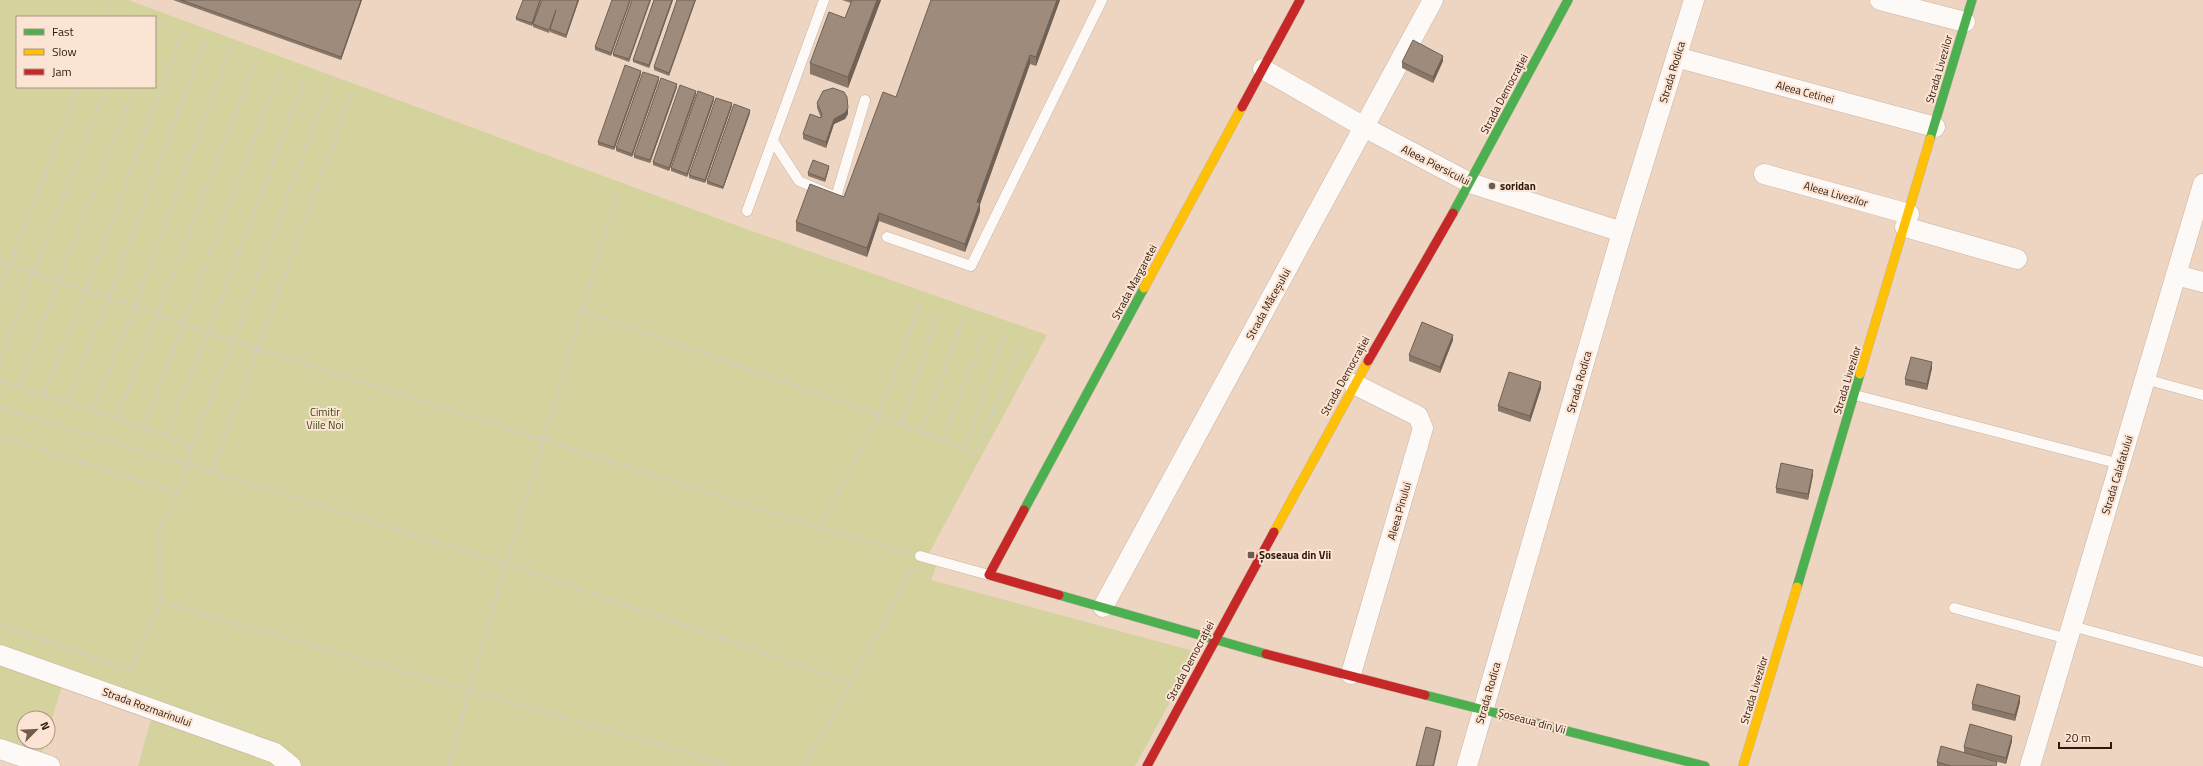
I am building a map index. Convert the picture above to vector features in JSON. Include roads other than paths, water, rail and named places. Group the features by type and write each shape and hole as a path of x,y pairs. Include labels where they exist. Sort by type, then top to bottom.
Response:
{"street":[{"name":"Strada Margaretei","path":"989,575 1300,0"},
{"name":"Strada Măceșului","path":"1103,607 1433,0"},
{"name":"Strada Democrației","path":"1147,766 1354,384 1470,183 1568,0"},
{"name":"Strada Rodica","path":"1467,766 1622,232 1694,0"},
{"path":"1880,0 1965,22"},
{"name":"Strada Livezilor","path":"1743,766 1972,0"},
{"name":"Aleea Cetinei","path":"1676,57 1935,126"},
{"name":"Aleea Piersicului","path":"1263,69 1364,127 1470,183 1622,232"},
{"name":"Aleea Livezilor","path":"1764,174 2017,259"},
{"name":"Strada Calafatului","path":"2030,766 2203,184"},
{"path":"2176,275 2203,282"},
{"name":"Aleea Pinului","path":"1351,674 1423,428 1418,416 1354,384"},
{"name":"Șoseaua din Vii","path":"989,575 1214,640 1705,766"},
{"name":"Strada Rozmarinului","path":"0,655 275,753 291,766"},
{"path":"0,749 42,765"}],"lane":[{"path":"747,211 824,0"},
{"path":"887,237 971,266 1102,0"},
{"path":"773,141 799,181 836,197 865,100"},
{"path":"2145,379 2203,395"},
{"path":"1855,395 2120,464"},
{"name":"Șoseaua din Vii","path":"920,556 989,575"},
{"path":"1954,608 2203,662"}],"place":[{"name":"soridan","path":"1492,186"},
{"name":"Șoseaua din Vii","path":"1251,555"}],"park label":[{"name":"Cimitir Viile Noi","path":"325,418"}]}
